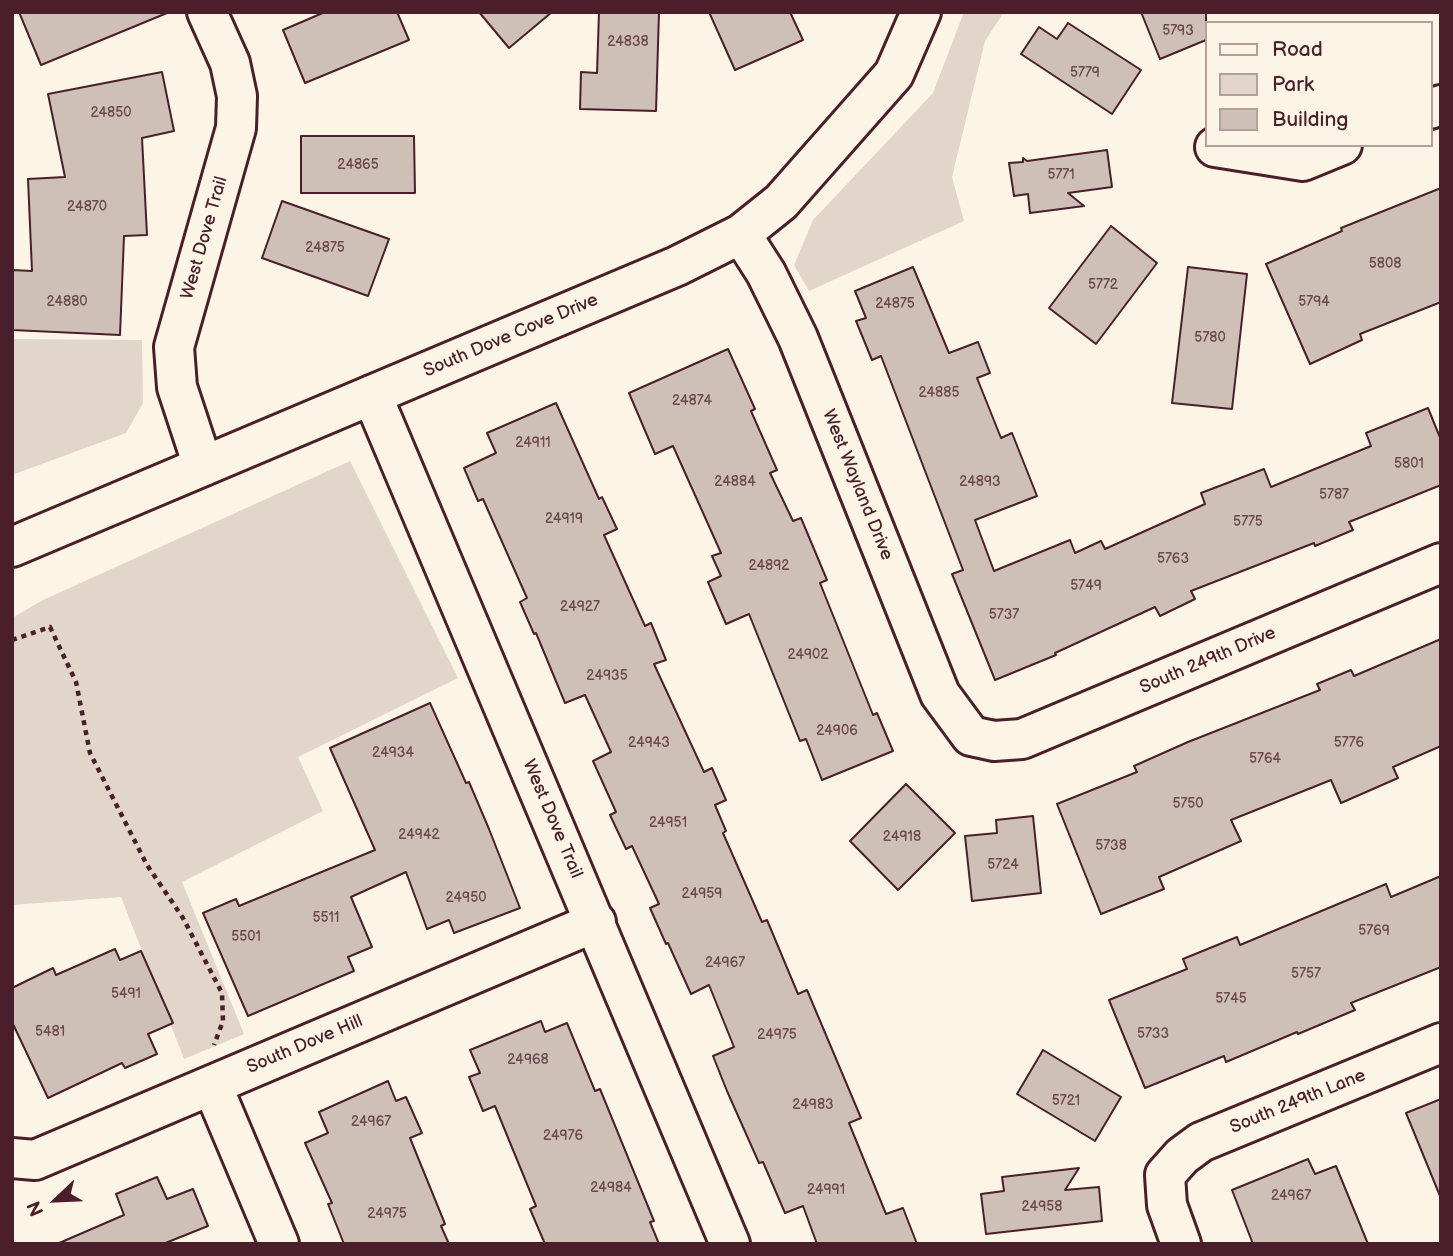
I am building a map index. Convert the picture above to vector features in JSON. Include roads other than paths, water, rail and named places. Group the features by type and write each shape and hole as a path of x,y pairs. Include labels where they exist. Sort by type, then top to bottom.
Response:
{"street":[{"name":"West Dove Trail","path":"203,466 177,387 174,347 237,118 237,96 230,63 207,12"},
{"name":"South Dove Cove Drive","path":"12,547 677,267 741,234 781,202 894,74 921,12"},
{"path":"1215,147 1303,161 1337,147"},
{"name":"West Wayland Drive","path":"741,234 766,273 798,338 940,694 971,736"},
{"name":"West Dove Trail","path":"372,395 730,1244"},
{"name":"South 249th Drive","path":"971,736 994,741 1022,739 1441,563"},
{"name":"South Dove Hill","path":"12,1158 35,1160 596,922"},
{"name":"South 249th Lane","path":"1181,1244 1167,1205 1165,1175 1182,1156 1201,1142 1441,1043"},
{"path":"212,1085 279,1244"}]}
